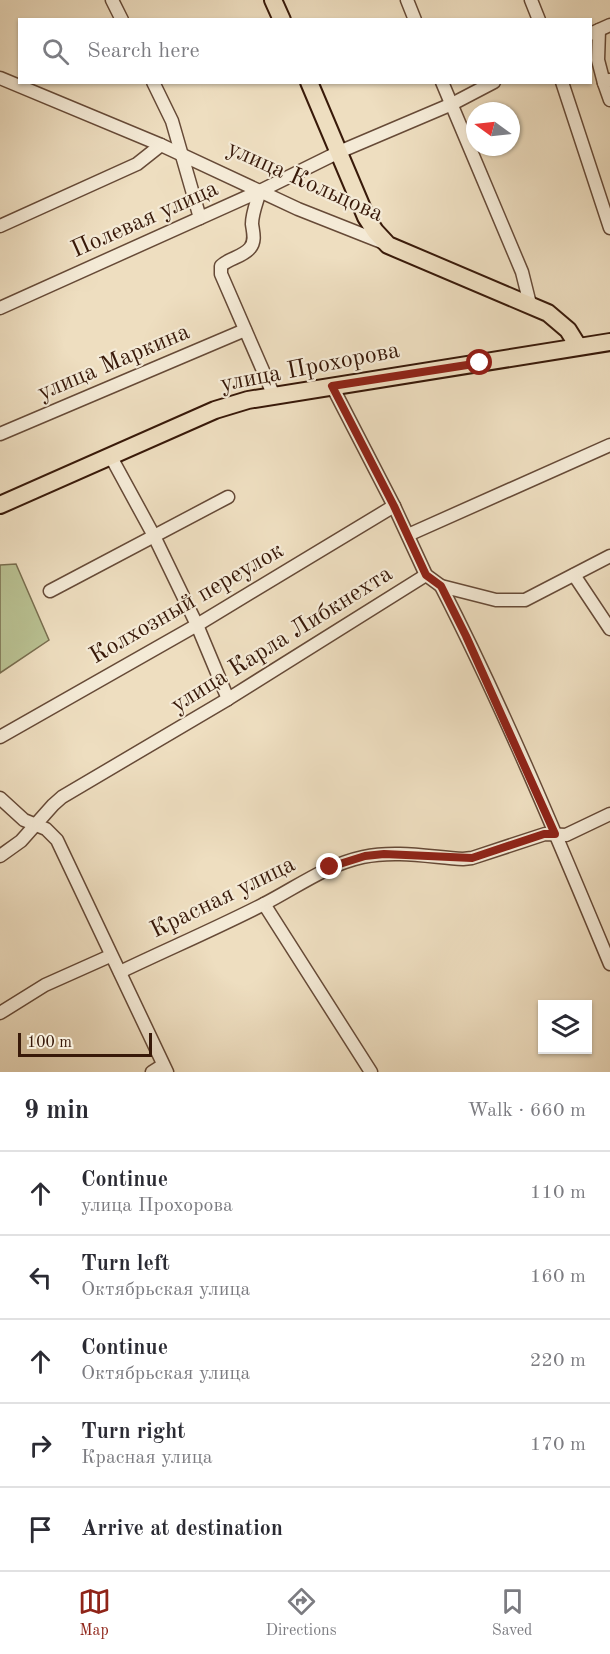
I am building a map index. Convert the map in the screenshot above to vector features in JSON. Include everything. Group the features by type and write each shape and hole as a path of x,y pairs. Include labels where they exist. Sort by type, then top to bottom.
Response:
{"main road":[{"path":"273,0 281,18"},
{"path":"310,84 366,217 388,245"},
{"name":"улица Кольцова","path":"388,245 530,304 560,321 578,346"},
{"name":"улица Прохорова","path":"0,505 215,410 248,400 610,342"}],"street":[{"path":"112,0 121,18"},
{"path":"407,0 414,18"},
{"path":"531,0 538,18"},
{"path":"600,30 598,60 607,81 610,100"},
{"name":"улица Кольцова","path":"0,78 161,145 330,223 388,245"},
{"path":"154,84 172,121 200,218"},
{"path":"443,84 522,272 530,304"},
{"name":"Полевая улица","path":"0,308 260,191 339,152 452,104 490,84"},
{"path":"563,84 610,228"},
{"path":"0,226 137,164 161,145"},
{"path":"260,191 252,216 252,245 248,251 227,260 221,266 221,274 274,396"},
{"name":"улица Маркина","path":"0,434 245,330"},
{"path":"332,386 394,506 426,575"},
{"name":"улица Карла Либкнехта","path":"408,535 610,444"},
{"path":"111,457 154,536 197,625 228,699"},
{"path":"50,591 228,497"},
{"name":"Колхозный переулок","path":"0,737 197,625 394,506"},
{"name":"улица Карла Либкнехта","path":"0,856 21,841 62,797 228,699 426,575 441,586 496,600 515,601 534,596 610,556"},
{"path":"574,575 610,629"},
{"path":"441,586 466,636 555,834 610,964"},
{"path":"0,798 24,820 51,832 57,840 165,1068 152,1072"},
{"name":"Красная улица","path":"120,972 264,904 330,867 365,856 395,854 472,858 544,834 566,835 610,814"},
{"path":"264,904 371,1072"},
{"path":"0,1013 45,985 110,956"}],"green space":[{"path":"16,564 49,640 0,673 0,565"}],"route":[{"path":"330,867 365,856 384,854 472,858 544,834 555,834 466,636 441,586 426,575 394,506 332,386 480,363"}]}
